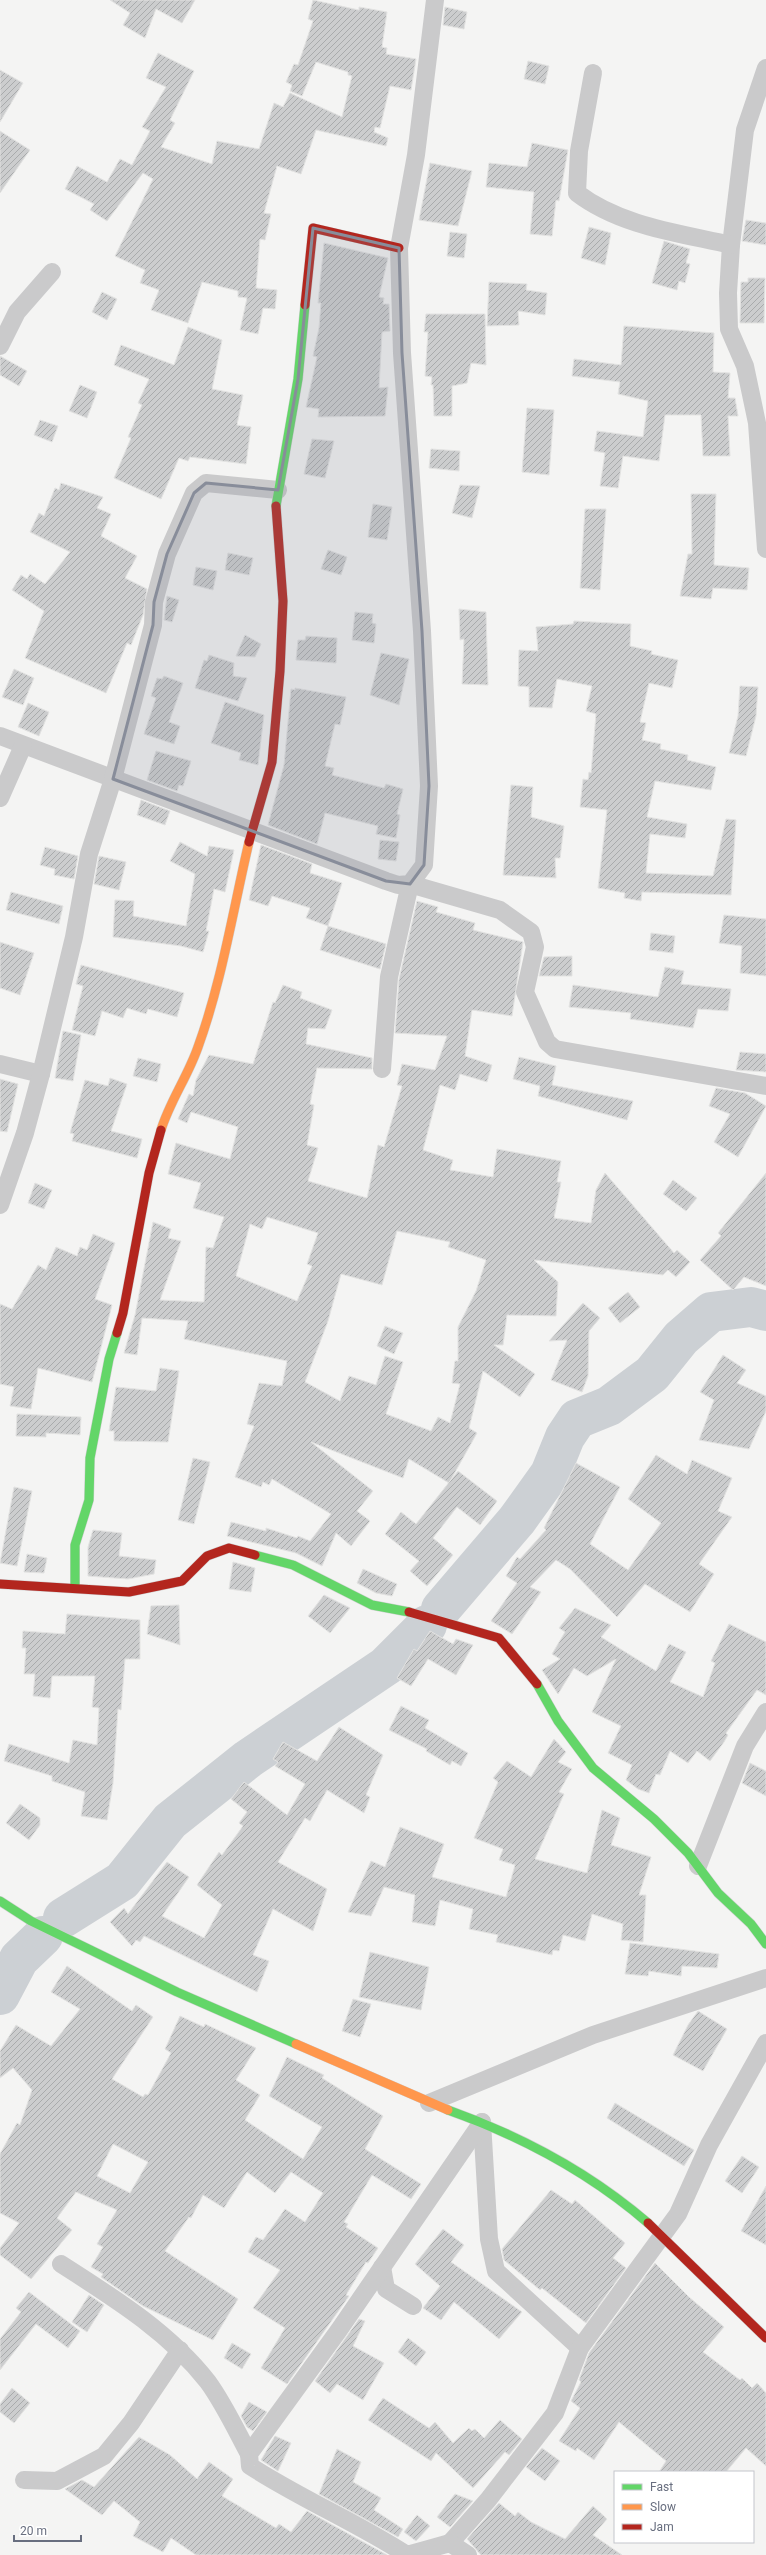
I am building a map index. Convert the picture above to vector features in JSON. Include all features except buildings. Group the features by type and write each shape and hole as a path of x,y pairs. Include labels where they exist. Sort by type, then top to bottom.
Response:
{"street":[{"path":"382,1069 389,977 410,884 424,865 429,786 422,631 402,353 399,248 416,155 436,0"},
{"path":"766,68 745,130 731,245 729,329 745,366 757,423 766,549"},
{"path":"593,73 579,151 577,193 596,208 664,231 731,245"},
{"path":"75,1587 75,1546 89,1500 90,1458 109,1359 123,1313 149,1173 166,1114 198,1048 214,997 251,832 260,809 272,762 279,678 283,601 277,542 276,504 298,379 313,228 399,248"},
{"path":"0,346 17,312 52,272"},
{"path":"0,1205 5,1177 41,1074 74,937 89,854 113,779 153,625 154,602 167,554 194,493 206,483 278,490"},
{"path":"0,736 23,746 386,882 398,885 410,884 500,910 531,932 535,947 525,992 547,1042 555,1050 766,1086"},
{"path":"0,798 23,746"},
{"path":"0,1064 41,1074"},
{"path":"0,1584 75,1587 129,1592 182,1581 208,1556 229,1548 293,1565 372,1605 406,1611 499,1638 540,1686 558,1721 593,1768 654,1820 688,1853 718,1893 751,1924 766,1944"},
{"path":"698,1866 745,1746 766,1712"},
{"path":"0,1901 31,1921 177,1992 429,2103 482,2122 580,2171 619,2198 664,2237 766,2338"},
{"path":"429,2103 593,2035 766,1978"},
{"path":"61,2264 125,2305 180,2350 208,2383 249,2454 250,2466 287,2490 350,2521 407,2555 450,2543 488,2500 556,2413 580,2348 664,2237 678,2214 709,2145 766,2042"},
{"path":"249,2454 382,2267 482,2122"},
{"path":"482,2122 489,2239 496,2271 580,2348"},
{"path":"382,2267 386,2289 413,2306"},
{"path":"24,2480 56,2481 104,2456 131,2423 180,2350"},
{"path":"450,2543 468,2555"}],"highlighted area":[{"path":"313,228 399,248 402,353 422,631 429,786 424,865 410,884 386,881 113,779 153,625 154,602 167,554 194,493 206,483 278,490 298,379"}],"waterway":[{"path":"441,1609 517,1520 550,1474 565,1437 577,1419 609,1406 652,1374 681,1338 711,1312 751,1307 766,1311"},
{"path":"63,1918 122,1881 170,1821 248,1759 386,1666 427,1625"},
{"path":"0,1995 19,1959 43,1936"}],"traffic: fast":[{"path":"276,506 298,379 305,305"},
{"path":"75,1587 75,1545 89,1500 90,1458 109,1359 117,1333"},
{"path":"255,1555 293,1565 372,1605 409,1612"},
{"path":"537,1684 558,1721 593,1768 654,1819 688,1853 718,1893 751,1924 766,1944"},
{"path":"0,1901 31,1921 177,1992 296,2044"},
{"path":"448,2110 502,2132 554,2158 603,2188 648,2223"}],"traffic: slow":[{"path":"161,1130 169,1109 194,1058 214,997 249,842"},
{"path":"296,2044 448,2110"}],"traffic: jam":[{"path":"305,305 313,228 399,248"},
{"path":"249,842 272,762 280,671 283,601 276,506"},
{"path":"117,1333 123,1313 149,1173 161,1130"},
{"path":"0,1584 129,1592 182,1581 207,1556 229,1548 255,1555"},
{"path":"409,1612 499,1638 537,1684"},
{"path":"648,2223 766,2338"}]}
